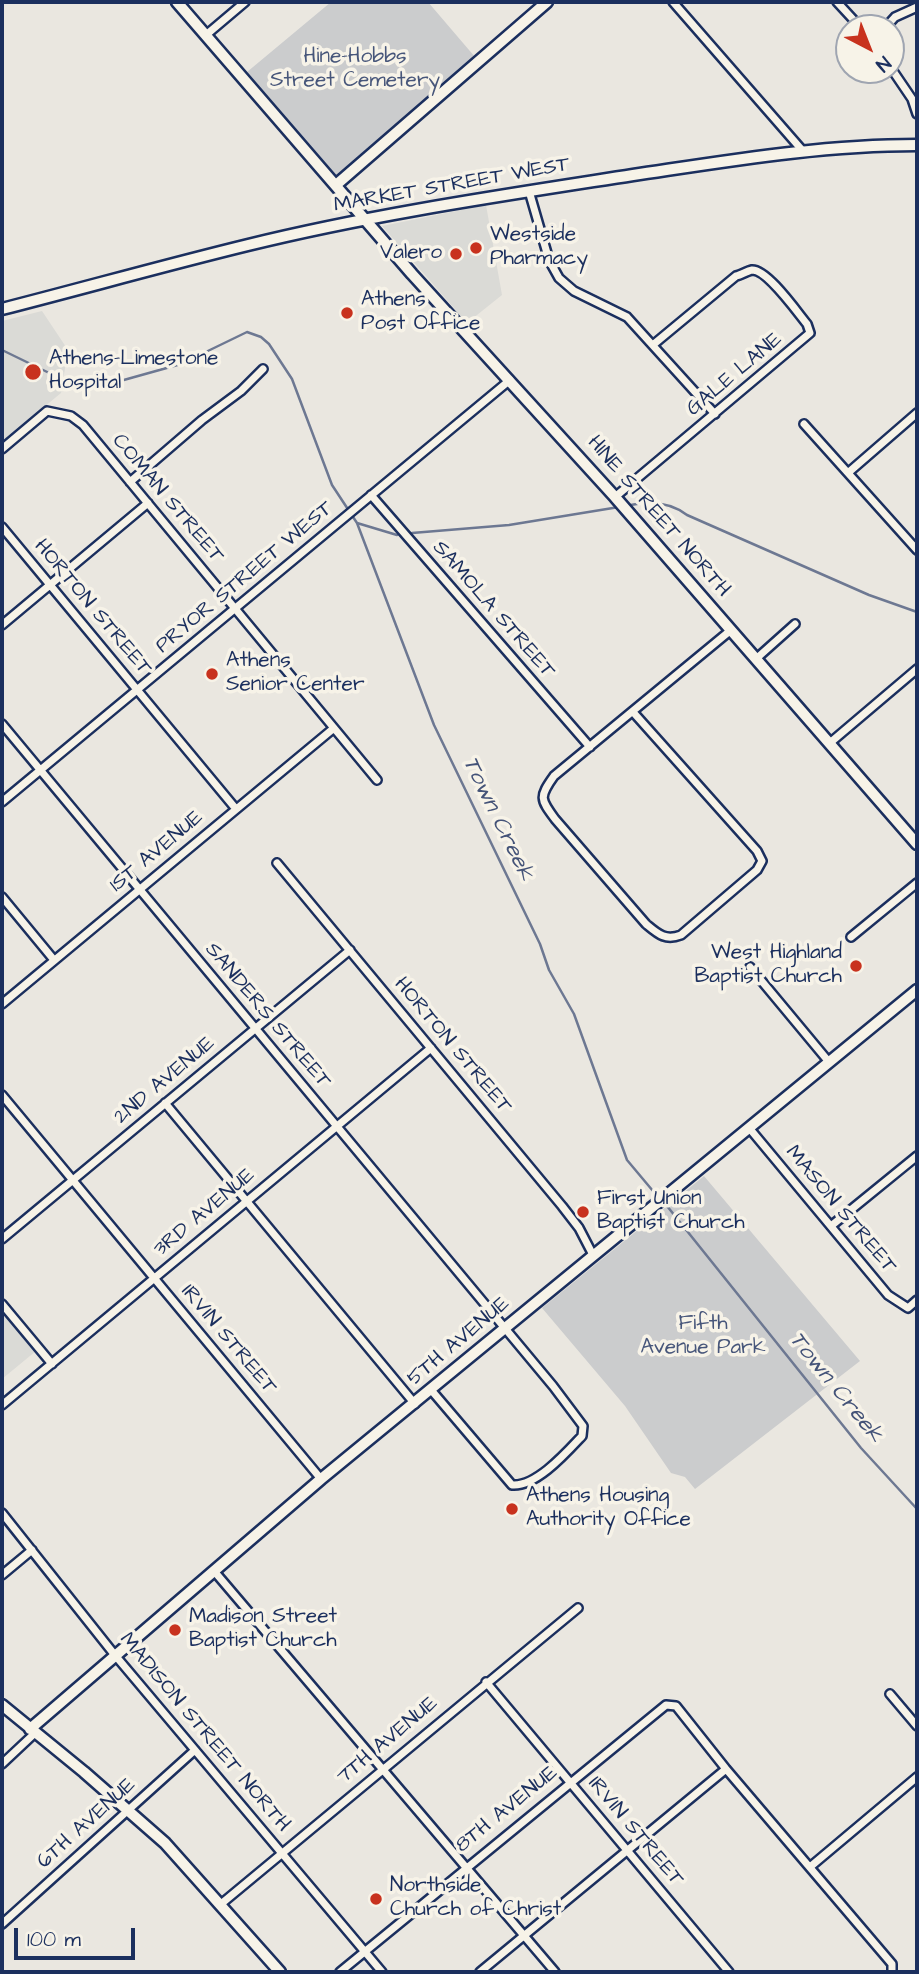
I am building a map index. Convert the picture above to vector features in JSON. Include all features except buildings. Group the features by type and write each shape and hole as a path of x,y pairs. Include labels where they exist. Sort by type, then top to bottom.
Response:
{"street":[{"name":"HINE STREET NORTH","path":"177,2 365,220 831,742 917,844"},
{"path":"205,35 245,2"},
{"path":"336,185 547,2"},
{"path":"673,2 802,150"},
{"path":"902,84 912,99 917,114"},
{"name":"MARKET STREET WEST","path":"2,309 247,245 365,220 529,191 802,150 856,145 917,145"},
{"path":"529,191 549,260 559,278 574,291 627,317 715,414"},
{"name":"GALE LANE","path":"615,497 810,333 807,324 769,279 762,272 752,270 736,276 654,344"},
{"path":"130,482 202,420 241,391 263,369"},
{"name":"PRYOR STREET WEST","path":"2,802 510,380"},
{"name":"COMAN STREET","path":"2,449 47,411 56,411 83,425 377,780"},
{"path":"849,472 917,413"},
{"path":"804,424 917,550"},
{"name":"SAMOLA STREET","path":"371,495 590,747"},
{"path":"2,625 148,503"},
{"name":"HORTON STREET","path":"2,527 236,809"},
{"path":"757,659 795,624"},
{"path":"633,712 757,851 762,861 757,870 681,935 671,938 661,936 646,924 552,814 543,802 543,792 555,776 731,630"},
{"path":"831,742 917,669"},
{"name":"SANDERS STREET","path":"2,724 506,1328 583,1426 582,1436 568,1451 521,1486 512,1485 432,1391"},
{"name":"1ST AVENUE","path":"2,1004 334,728"},
{"name":"HORTON STREET","path":"277,863 571,1217 593,1255"},
{"path":"851,936 917,883"},
{"path":"2,897 54,960"},
{"name":"2ND AVENUE","path":"2,1239 350,950"},
{"path":"750,967 829,1062"},
{"name":"5TH AVENUE","path":"2,1764 32,1731 114,1654 321,1479 432,1391 593,1255 917,990"},
{"name":"3RD AVENUE","path":"2,1405 432,1048"},
{"name":"IRVIN STREET","path":"2,1095 321,1479"},
{"path":"165,1103 415,1404"},
{"name":"MASON STREET","path":"750,1129 888,1295 908,1308 917,1300"},
{"path":"831,1226 917,1156"},
{"path":"2,1304 52,1364"},
{"name":"MADISON STREET NORTH","path":"2,1513 114,1654 382,1972"},
{"path":"2,1575 32,1550"},
{"path":"214,1571 555,1972"},
{"name":"7TH AVENUE","path":"221,1904 578,1608"},
{"name":"IRVIN STREET","path":"486,1682 729,1972"},
{"path":"890,1694 917,1726"},
{"path":"2,1705 165,1843 221,1904 274,1970"},
{"name":"8TH AVENUE","path":"340,1972 466,1866 666,1705 676,1706 726,1769"},
{"name":"6TH AVENUE","path":"2,1924 195,1750"},
{"path":"480,1972 726,1769 892,1964 893,1971"},
{"path":"810,1867 917,1777"}],"shaded area":[{"path":"486,205 502,295 467,323 382,226"},
{"name":"Athens-Limestone Hospital","path":"42,311 68,350 61,393 2,442 2,321"},
{"path":"2,1310 36,1351 2,1379"}],"green space":[{"name":"Hine-Hobbs Street Cemetery","path":"331,2 428,2 475,57 335,176 247,72"},
{"name":"Fifth Avenue Park","path":"704,1176 860,1361 695,1489 685,1477 671,1473 625,1406 542,1308"}],"waterway":[{"name":"Town Creek","path":"2,350 78,387 113,383 181,364 247,332 261,337 269,344 292,379 332,485 357,523 434,725 540,944 549,970 574,1014 627,1160 658,1197"},
{"path":"626,506 650,503 673,507 869,595 917,612"},
{"path":"412,533 509,525 619,507"},
{"path":"357,523 397,535"},
{"name":"Town Creek","path":"663,1201 861,1448 917,1509"}],"place":[{"name":"Westside Pharmacy","path":"476,248"},
{"name":"Valero","path":"456,254"},
{"name":"Athens Post Office","path":"347,313"},
{"name":"Athens-Limestone Hospital","path":"33,372"},
{"name":"Athens Senior Center","path":"212,674"},
{"name":"West Highland Baptist Church","path":"856,966"},
{"name":"First Union Baptist Church","path":"583,1212"},
{"name":"Athens Housing Authority Office","path":"512,1509"},
{"name":"Madison Street Baptist Church","path":"175,1630"},
{"name":"Northside Church of Christ","path":"376,1899"}]}
